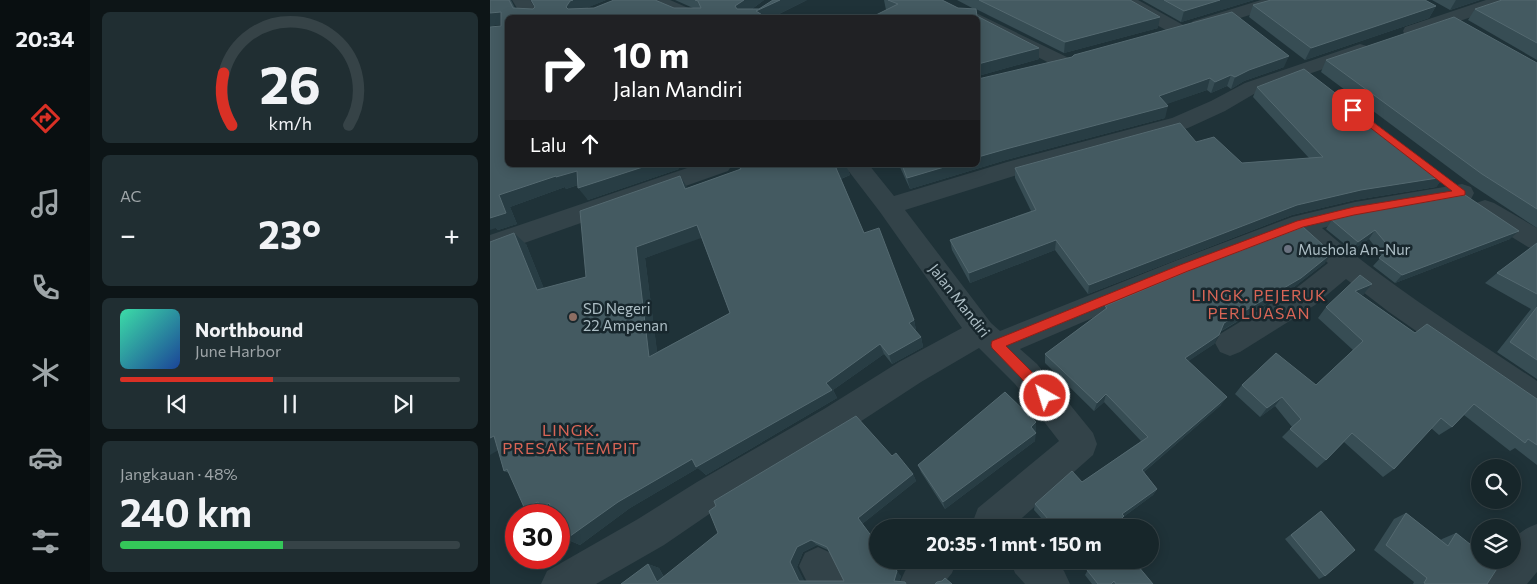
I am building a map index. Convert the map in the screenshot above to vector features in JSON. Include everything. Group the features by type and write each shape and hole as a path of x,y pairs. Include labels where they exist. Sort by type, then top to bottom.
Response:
{"street":[{"path":"521,0 530,15"},
{"path":"656,0 689,15"},
{"path":"1125,0 1179,30"},
{"path":"1160,36 1179,30 1239,21 1277,0"},
{"path":"1394,38 1503,0"},
{"path":"1432,9 1466,28"},
{"path":"980,21 1064,63"},
{"path":"889,206 1007,170 1180,123 1218,106 1294,64 1376,44"},
{"path":"1035,69 1083,57"},
{"path":"1294,64 1322,86"},
{"path":"490,244 714,167"},
{"name":"Jalan Mandiri","path":"858,167 989,338 1301,224 1354,211 1462,193"},
{"path":"1438,175 1514,228 1537,240"},
{"path":"1301,224 1345,264 1399,304 1537,398"},
{"path":"1230,343 1296,302 1333,276 1345,264"},
{"path":"560,584 651,532 709,494 835,420 910,372 989,338 1026,374 1081,444 996,519"},
{"path":"1504,584 1537,542"},
{"path":"918,584 931,569"},
{"path":"1037,569 1051,584"}],"building":[{"path":"490,0 509,0 513,8 533,9 535,7 531,0 573,0 566,7 568,9 594,8 614,0 655,0 674,8 701,8 698,1 695,0 744,0 735,6 737,9 759,9 773,0 780,0 756,11 762,15 505,15 505,167 643,167 578,188 577,171 499,195 506,213 490,218 490,27 501,26 501,12 490,13"},
{"path":"888,0 942,0 958,8 976,9 977,15 876,15 898,4"},
{"path":"979,0 1130,0 1160,17 1065,42"},
{"path":"1164,0 1220,0 1184,11"},
{"path":"1271,0 1425,0 1436,6 1311,48 1253,5"},
{"path":"1502,0 1537,0 1537,43 1475,9"},
{"path":"1232,12 1289,56 1235,77 1231,75 1215,82 1210,78 1159,96 1168,106 980,156 980,79"},
{"path":"1454,17 1537,63 1537,209 1482,174 1326,60"},
{"path":"980,18 1039,48 980,63"},
{"path":"1304,69 1444,177 1361,190 1297,205 1089,285 1056,240 969,273 950,240 1036,210 1015,168 1180,123 1196,142 1214,137 1242,163 1323,157 1257,87"},
{"path":"740,167 838,167 836,168 864,233 879,228 914,320 909,323 921,337 889,355 880,344 826,383 832,390 696,467 692,459 618,502 570,536 570,504 539,504 538,502 523,504 507,469 504,471 494,436 490,438 490,242 514,233 537,290 586,277 580,211 680,176 685,189 741,169","holes":["697,225 730,313 649,357 636,247"]},
{"path":"903,167 944,167 907,178"},
{"path":"1465,195 1519,231 1402,275 1379,258 1390,248 1375,230 1358,242 1332,220 1361,213"},
{"path":"1303,227 1332,253 1301,278 1224,323 1219,335 1185,358 1227,397 1142,470 1157,489 1122,514 1124,516 1121,519 1048,519 1035,504 1072,471 1082,482 1148,437 1106,394 1097,403 1045,354 1107,308 1105,306 1198,267"},
{"path":"1537,243 1537,294 1497,273"},
{"path":"1360,275 1372,284 1355,291 1415,333 1427,324 1537,399 1537,445 1528,439 1525,443 1474,404 1452,427 1441,418 1394,469 1352,433 1326,460 1290,429 1301,419 1282,397 1267,408 1242,385 1276,353 1316,385 1363,341 1326,307"},
{"path":"1537,307 1537,360 1510,342"},
{"path":"1005,392 1036,422 1031,427 1036,433 943,502 918,465"},
{"path":"856,416 892,456 896,453 913,474 858,518 869,533 869,569 896,569 897,571 894,581 905,582 906,584 621,584 648,564 657,582 718,533 709,511 716,506 714,501","holes":["811,540 827,547 844,581 799,581 790,562 797,547"]},
{"path":"1321,511 1355,550 1325,576 1291,535"},
{"path":"1406,513 1448,546 1456,533 1471,545 1471,569 1497,569 1487,584 1426,584 1424,583 1427,578 1386,545"},
{"path":"1140,569 1153,584 1116,584 1114,581 1111,584 1098,584 1087,570"},
{"path":"945,578 952,584 935,584 942,581"}],"place":[{"name":"Mushola An-Nur","path":"1288,249"},
{"name":"SD Negeri 22 Ampenan","path":"573,317"}],"district":[{"name":"LINGK. PEJERUK PERLUASAN","path":"1259,303"},
{"name":"LINGK. PRESAK TEMPIT","path":"571,438"}],"route":[{"path":"1045,396 997,345 1184,268 1301,224 1354,211 1462,193 1353,110"}]}
